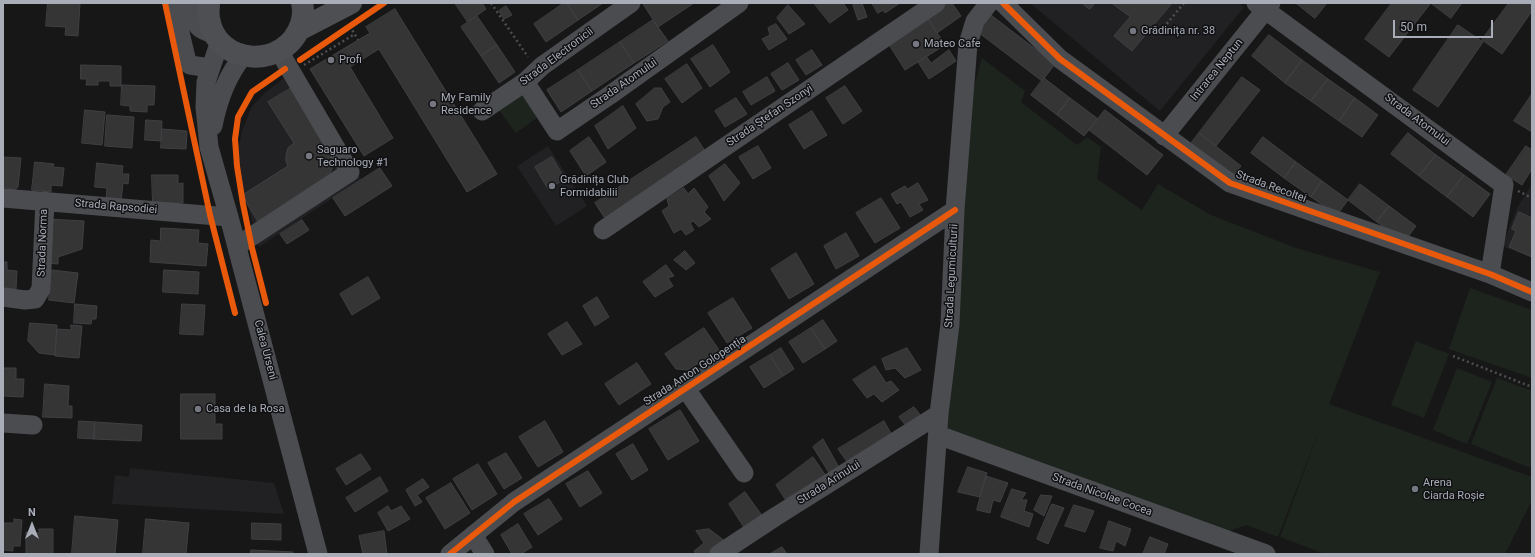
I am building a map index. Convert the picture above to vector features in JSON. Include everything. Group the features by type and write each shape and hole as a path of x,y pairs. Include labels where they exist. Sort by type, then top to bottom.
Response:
{"main road":[{"path":"209,3 209,20 218,38 231,50 243,56 262,57 279,51 290,42 299,30 302,18 302,3"},
{"path":"299,30 351,3"}],"street":[{"path":"173,3 186,62 190,65 210,68"},
{"path":"192,3 198,28 218,38"},
{"name":"Strada Electronicii","path":"482,111 631,3"},
{"name":"Strada Atomului","path":"531,76 557,131 739,3"},
{"name":"Strada Ștefan Szonyi","path":"603,230 936,3"},
{"name":"Strada Legumiculturii","path":"929,554 939,414 950,324 955,210 968,44 975,21 989,3"},
{"name":"Strada Recoltei","path":"1004,3 1060,59 1230,183 1490,274 1532,292"},
{"name":"Strada Atomului","path":"1264,5 1504,185 1490,274"},
{"name":"Intrarea Neptun","path":"1164,136 1264,5"},
{"name":"Calea Urseni","path":"218,38 206,82 205,107 209,147 229,217 318,554"},
{"path":"236,246 350,172 279,51"},
{"name":"Calea Urseni","path":"209,147 216,110 223,89 234,67 243,56"},
{"name":"Strada Rapsodiei","path":"3,198 229,217"},
{"name":"Strada Norma","path":"3,297 24,300 35,299 41,289 45,201"},
{"name":"Strada Anton Golopenția","path":"450,554 514,502 955,210"},
{"path":"686,389 744,473"},
{"name":"Strada Arinului","path":"719,554 939,414"},
{"path":"3,423 33,425"},
{"name":"Strada Nicolae Cocea","path":"938,435 1266,554"},
{"path":"473,535 485,554"}],"path":[{"path":"491,3 531,76"},
{"path":"1152,26 1160,32 1184,3"},
{"path":"350,26 358,40"},
{"path":"300,67 355,34"},
{"path":"1452,356 1532,387"}],"shaded area":[{"path":"1030,3 1238,3 1244,7 1160,111"},
{"path":"982,58 1025,91 1021,102 1077,145 1087,137 1101,147 1097,179 1142,210 1158,184 1211,215 1296,248 1380,272 1278,537 1246,525 1223,533 946,429 973,90"},
{"path":"293,71 361,179 259,247 240,175 238,150 242,131 252,106 266,92"},
{"path":"524,92 541,115 516,133 499,110"},
{"name":"Grădinița Club Formidabilii","path":"548,146 587,206 556,226 517,166"},
{"path":"1532,184 1532,258 1502,246 1517,208"},
{"path":"1470,288 1532,310 1532,378 1449,349"},
{"path":"1416,341 1449,354 1424,418 1391,405"},
{"path":"1457,368 1492,382 1467,444 1433,430"},
{"path":"1497,378 1532,391 1532,462 1530,468 1471,444"},
{"name":"Arena Ciarda Roșie","path":"1329,404 1532,477 1532,500 1505,554 1325,554 1280,537"},
{"path":"130,468 274,483 284,514 112,504 115,475 129,477"}],"building":[{"path":"48,3 80,3 78,36 65,35 66,27 46,26"},
{"path":"455,3 482,3 486,9 468,22"},
{"path":"564,3 567,3 578,20 546,42 534,24"},
{"path":"567,3 603,3 578,20"},
{"path":"694,3 658,27 643,4"},
{"path":"814,3 843,3 848,10 830,23"},
{"path":"862,3 867,17 858,20 853,5"},
{"path":"872,3 900,3 885,13 883,10 878,13"},
{"path":"949,3 952,3 961,16 937,33 927,17"},
{"path":"1082,3 1095,3 1090,9"},
{"name":"Grădinița nr. 38","path":"1112,3 1172,3 1132,51 1114,36 1130,17"},
{"path":"1296,3 1327,3 1315,18"},
{"path":"1392,3 1430,4 1389,57 1365,39"},
{"path":"1431,3 1462,3 1451,18"},
{"path":"1509,3 1532,3 1532,11 1502,54 1482,40"},
{"path":"788,5 805,24 789,34 777,18"},
{"path":"506,6 512,15 504,19 499,11"},
{"name":"My Family Residence","path":"395,9 497,174 467,192 379,49 350,67 393,138 364,156 310,69 370,33 366,27"},
{"path":"987,12 1055,64 1042,81 974,29"},
{"path":"477,16 497,45 481,56 461,27"},
{"name":"Mateo Cafe","path":"927,17 945,45 905,70 888,43"},
{"path":"653,20 668,41 634,63 620,42"},
{"path":"776,24 787,39 769,50 762,39 770,35 768,28"},
{"path":"1458,25 1483,42 1438,107 1413,90"},
{"path":"1269,35 1302,60 1285,83 1252,56"},
{"path":"620,42 634,63 592,91 578,70"},
{"path":"497,45 515,72 499,83 481,56"},
{"path":"713,45 730,72 710,87 691,59"},
{"path":"812,50 822,65 806,75 796,60"},
{"path":"949,50 956,61 929,79 918,62 926,56 931,63"},
{"path":"1302,60 1328,79 1311,101 1285,83"},
{"path":"788,63 799,80 782,90 771,74"},
{"path":"687,64 702,88 682,103 665,79"},
{"path":"81,65 121,66 121,86 110,86 110,81 98,81 98,85 86,85 87,79 81,79"},
{"path":"578,70 592,91 561,112 547,90"},
{"path":"767,77 775,91 751,105 743,92"},
{"path":"1242,77 1260,90 1216,146 1199,133"},
{"path":"1044,78 1070,98 1057,115 1031,95"},
{"path":"1328,79 1355,98 1339,121 1311,101"},
{"path":"122,85 155,86 154,105 147,105 147,112 130,111 130,106 121,105"},
{"path":"845,86 862,111 843,124 826,98"},
{"name":"Saguaro Technology #1","path":"293,87 333,157 332,168 328,178 260,225 246,202 244,194 288,166 286,155 288,148 294,143 268,102"},
{"path":"655,88 661,88 670,102 663,107 658,119 647,121 636,104"},
{"path":"1532,94 1532,132 1514,121"},
{"path":"736,98 747,114 725,127 715,111"},
{"path":"1070,98 1098,119 1084,136 1057,115"},
{"path":"1355,98 1378,115 1362,137 1339,121"},
{"path":"623,106 636,128 608,149 595,126"},
{"path":"85,110 105,112 102,145 82,143"},
{"path":"1105,110 1163,155 1147,175 1089,130"},
{"path":"812,111 827,135 804,149 789,125"},
{"path":"107,115 134,117 132,148 105,146"},
{"path":"146,120 162,121 161,141 145,140"},
{"path":"162,129 187,131 186,149 161,148"},
{"path":"1199,133 1241,166 1231,179 1189,146"},
{"path":"1408,133 1436,155 1419,176 1391,154"},
{"path":"589,137 606,162 586,176 570,151"},
{"path":"696,137 707,154 606,220 595,203"},
{"path":"1263,137 1296,162 1284,178 1251,153"},
{"path":"758,146 771,168 753,179 739,157"},
{"path":"1526,146 1532,150 1532,169 1522,185 1506,175"},
{"path":"1436,155 1464,175 1447,197 1419,176"},
{"path":"3,157 21,158 18,187 11,193 8,188 3,188"},
{"path":"552,157 565,179 548,189 535,167"},
{"path":"35,162 54,164 53,167 64,168 62,186 51,185 51,192 32,190"},
{"path":"1296,162 1322,181 1311,197 1284,178"},
{"path":"97,163 123,166 122,174 129,174 128,184 123,183 121,201 106,200 107,188 95,187"},
{"path":"725,164 740,183 724,201 709,176"},
{"path":"380,168 392,186 345,216 333,198"},
{"path":"152,175 178,175 178,184 183,183 183,203 153,203"},
{"path":"1464,175 1490,194 1473,217 1447,197"},
{"path":"1322,181 1348,200 1337,215 1311,197"},
{"path":"918,183 928,200 919,204 923,210 910,217 901,202 897,204 891,194 905,186 907,189"},
{"path":"1360,184 1389,206 1377,222 1348,200"},
{"path":"684,188 688,194 694,188 708,207 704,212 711,219 699,227 693,221 690,223 694,230 686,235 681,229 674,233 662,211 669,206 667,199"},
{"path":"881,198 900,228 875,243 856,213"},
{"path":"1389,206 1416,226 1404,242 1377,222"},
{"path":"1519,212 1532,218 1532,257 1509,247 1516,231 1512,229"},
{"path":"48,219 84,221 82,249 58,257 58,264 46,263"},
{"path":"302,220 309,230 287,244 280,234"},
{"path":"161,228 199,230 198,243 208,244 206,266 150,262 151,240 160,241"},
{"path":"846,233 859,256 836,269 824,246"},
{"path":"685,251 695,263 686,270 674,260"},
{"path":"796,253 814,284 789,299 771,269"},
{"path":"3,262 7,262 7,270 17,271 16,289 3,288"},
{"path":"666,265 674,276 668,278 673,286 655,297 643,282"},
{"path":"52,270 78,273 74,303 49,300"},
{"path":"164,270 199,272 198,294 163,292"},
{"path":"368,277 380,298 352,315 340,294"},
{"path":"597,297 609,317 595,326 583,306"},
{"path":"733,298 752,328 727,343 708,313"},
{"path":"75,304 97,306 96,319 92,319 91,324 74,323"},
{"path":"182,304 205,305 203,335 180,334"},
{"path":"823,320 837,341 825,349 811,328"},
{"path":"567,322 582,344 562,355 548,334"},
{"path":"30,323 57,325 55,355 39,353 28,341"},
{"path":"71,325 82,326 79,358 55,356 57,329 71,330"},
{"path":"704,328 719,350 688,370 676,369 665,354"},
{"path":"811,328 825,349 803,363 789,342"},
{"path":"781,348 794,369 783,376 770,355"},
{"path":"907,348 921,370 905,378 895,368 886,370 882,359"},
{"path":"770,355 783,376 764,388 750,367"},
{"path":"637,363 651,384 619,405 605,384"},
{"path":"875,366 886,383 891,381 899,390 882,402 874,394 867,398 853,380"},
{"path":"3,368 16,368 16,379 24,379 23,397 3,396"},
{"path":"45,384 69,386 68,406 72,406 72,418 43,417"},
{"name":"Casa de la Rosa","path":"181,394 215,394 215,424 222,424 222,439 181,439"},
{"path":"914,407 922,417 907,427 899,417"},
{"path":"680,410 699,441 668,460 649,429"},
{"path":"79,421 95,422 94,439 78,438"},
{"path":"545,421 563,452 538,467 519,437"},
{"path":"884,421 893,437 848,463 838,449"},
{"path":"95,422 142,425 141,441 94,439"},
{"path":"823,439 841,471 831,476 813,447"},
{"path":"633,444 648,470 632,480 616,454"},
{"path":"506,453 522,478 504,489 488,463"},
{"path":"361,454 371,469 346,485 336,469"},
{"path":"813,457 826,476 785,499 776,485"},
{"path":"478,464 497,494 472,510 453,479"},
{"path":"968,467 987,473 980,497 958,492"},
{"path":"588,471 602,493 580,507 566,484"},
{"path":"986,476 1008,483 1000,502 993,500 990,513 977,510"},
{"path":"380,477 388,491 355,512 346,498"},
{"path":"423,479 429,487 417,495 422,502 415,506 406,490"},
{"path":"451,483 470,513 445,529 426,498"},
{"path":"1012,489 1026,493 1021,500 1027,500 1024,511 1033,514 1029,527 1001,517"},
{"path":"745,492 763,517 745,529 729,504"},
{"path":"1041,495 1052,496 1044,516 1034,510"},
{"path":"549,499 562,519 538,535 524,514"},
{"path":"1052,504 1064,508 1048,544 1037,539"},
{"path":"1074,505 1094,511 1085,532 1065,526"},
{"path":"388,506 391,511 401,506 410,519 388,531 378,513"},
{"path":"75,516 118,520 115,554 72,554"},
{"path":"14,519 22,520 20,546 13,546 13,551 3,550 3,523 14,523"},
{"path":"146,519 189,523 186,554 143,554"},
{"path":"1109,521 1131,529 1125,546 1116,541 1113,551 1100,548"},
{"path":"252,523 281,524 281,540 252,539"},
{"path":"518,524 532,547 521,554 512,554 501,535"},
{"path":"39,529 53,529 53,554 26,554 26,532 39,533"},
{"path":"709,529 726,542 709,554 696,554 694,551 704,543 696,531"},
{"path":"384,531 387,554 363,554 359,536"},
{"path":"1150,537 1168,544 1164,554 1143,554"},
{"path":"782,547 787,554 770,554"},
{"path":"251,550 293,552 293,554 251,554"}],"cycle path":[{"path":"165,3 210,215 235,313"},
{"path":"300,60 384,3"},
{"path":"1003,3 1060,59 1230,183 1490,274 1532,292"},
{"path":"266,303 243,204 237,166 235,139 238,117 252,92 285,69"},
{"path":"450,554 514,502 955,210"}],"place":[{"name":"Grădinița nr. 38","path":"1133,31"},
{"name":"Mateo Cafe","path":"916,44"},
{"name":"Profi","path":"331,60"},
{"name":"My Family Residence","path":"433,104"},
{"name":"Saguaro Technology #1","path":"309,156"},
{"name":"Grădinița Club Formidabilii","path":"552,186"},
{"name":"Casa de la Rosa","path":"198,409"},
{"name":"Arena Ciarda Roșie","path":"1415,489"}]}
